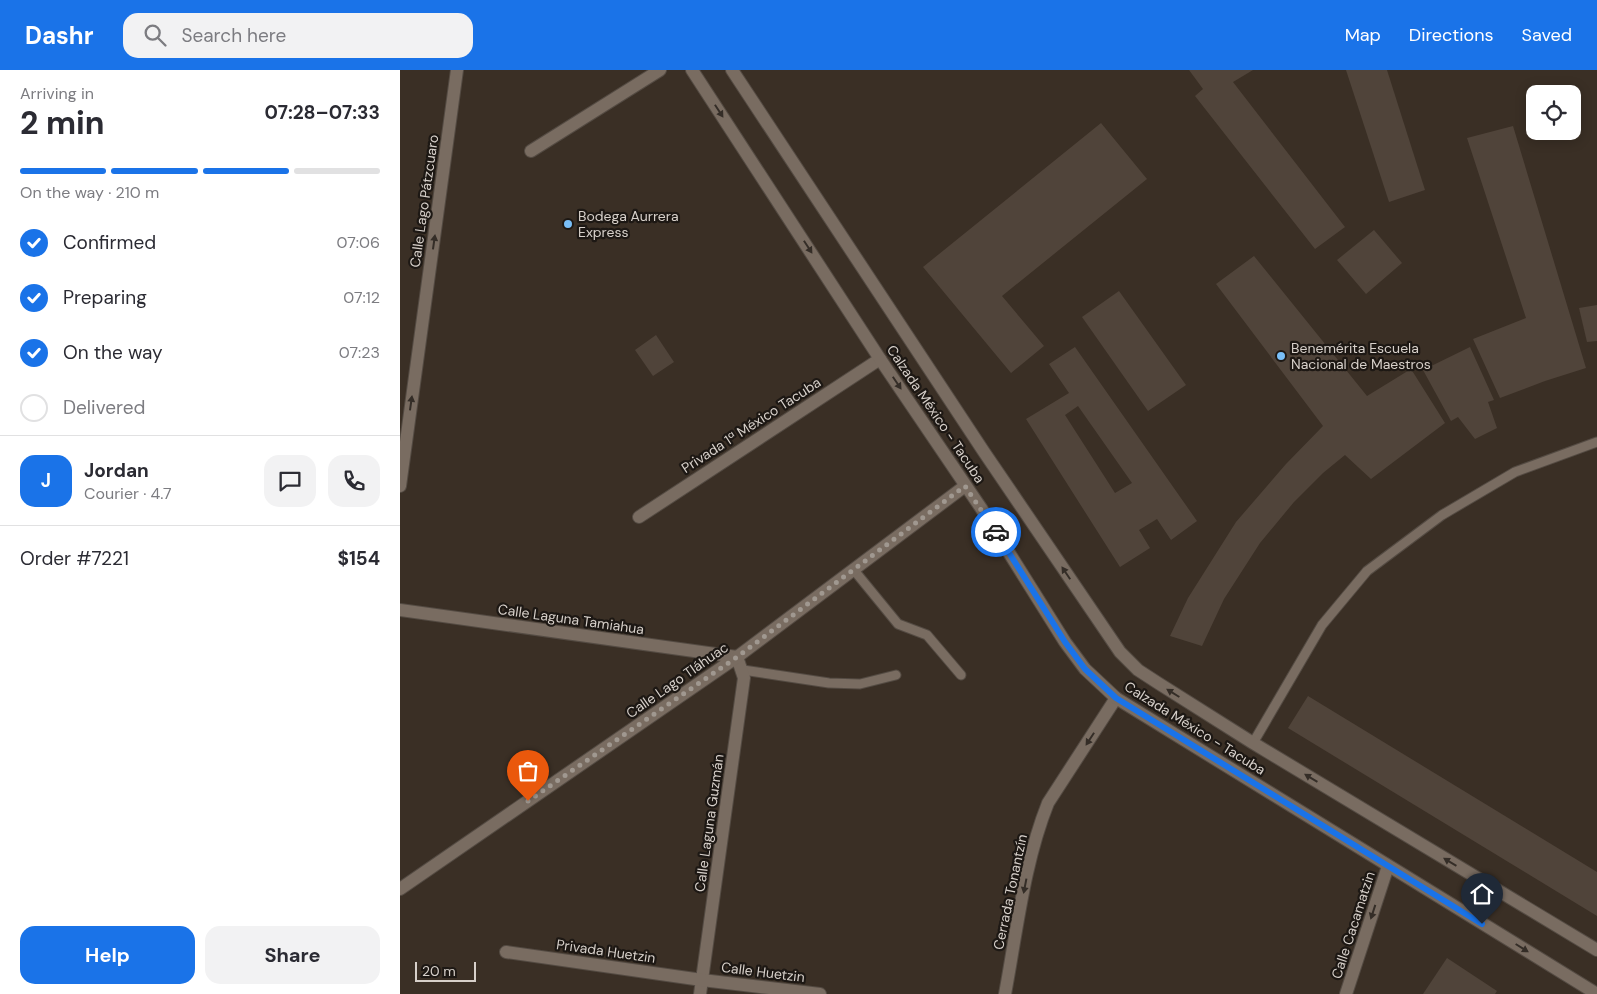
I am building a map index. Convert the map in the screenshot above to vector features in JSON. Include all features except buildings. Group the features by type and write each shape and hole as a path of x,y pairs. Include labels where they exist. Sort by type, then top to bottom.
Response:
{"street":[{"name":"Calle Lago Pátzcuaro","path":"400,486 458,70"},
{"path":"531,152 660,70"},
{"name":"Calzada México - Tacuba","path":"692,70 1065,642 1085,669 1116,698 1597,994"},
{"name":"Calzada México - Tacuba","path":"732,70 984,452 1120,652 1151,679 1253,743 1597,950"},
{"name":"Privada 1ª México Tacuba","path":"638,517 880,358"},
{"name":"Calle Lago Tláhuac","path":"400,890 737,657 965,486"},
{"name":"Calle Laguna Tamiahua","path":"400,610 737,657"},
{"name":"Calle Laguna Guzmán","path":"700,994 744,678 743,670 737,657"},
{"name":"Cerrada Tonantzín","path":"1005,994 1033,846 1041,821 1048,803 1116,698"},
{"name":"Calle Cacamatzin","path":"1346,994 1388,866"},
{"name":"Privada Huetzin","path":"506,952 702,980"},
{"name":"Calle Huetzin","path":"702,980 820,994"}],"lane":[{"path":"1253,743 1322,625 1367,571 1442,515 1515,472 1597,442"},
{"path":"853,569 898,624 927,634 961,675"},
{"path":"743,670 829,683 860,684 896,675"}],"way so far":[{"path":"528,801 737,657 965,486 996,532"}],"place":[{"name":"Bodega Aurrera Express","path":"568,224"},
{"name":"Benemérita Escuela Nacional de Maestros","path":"1281,356"}],"route":[{"path":"996,532 1065,642 1085,669 1116,698 1482,924"}]}
